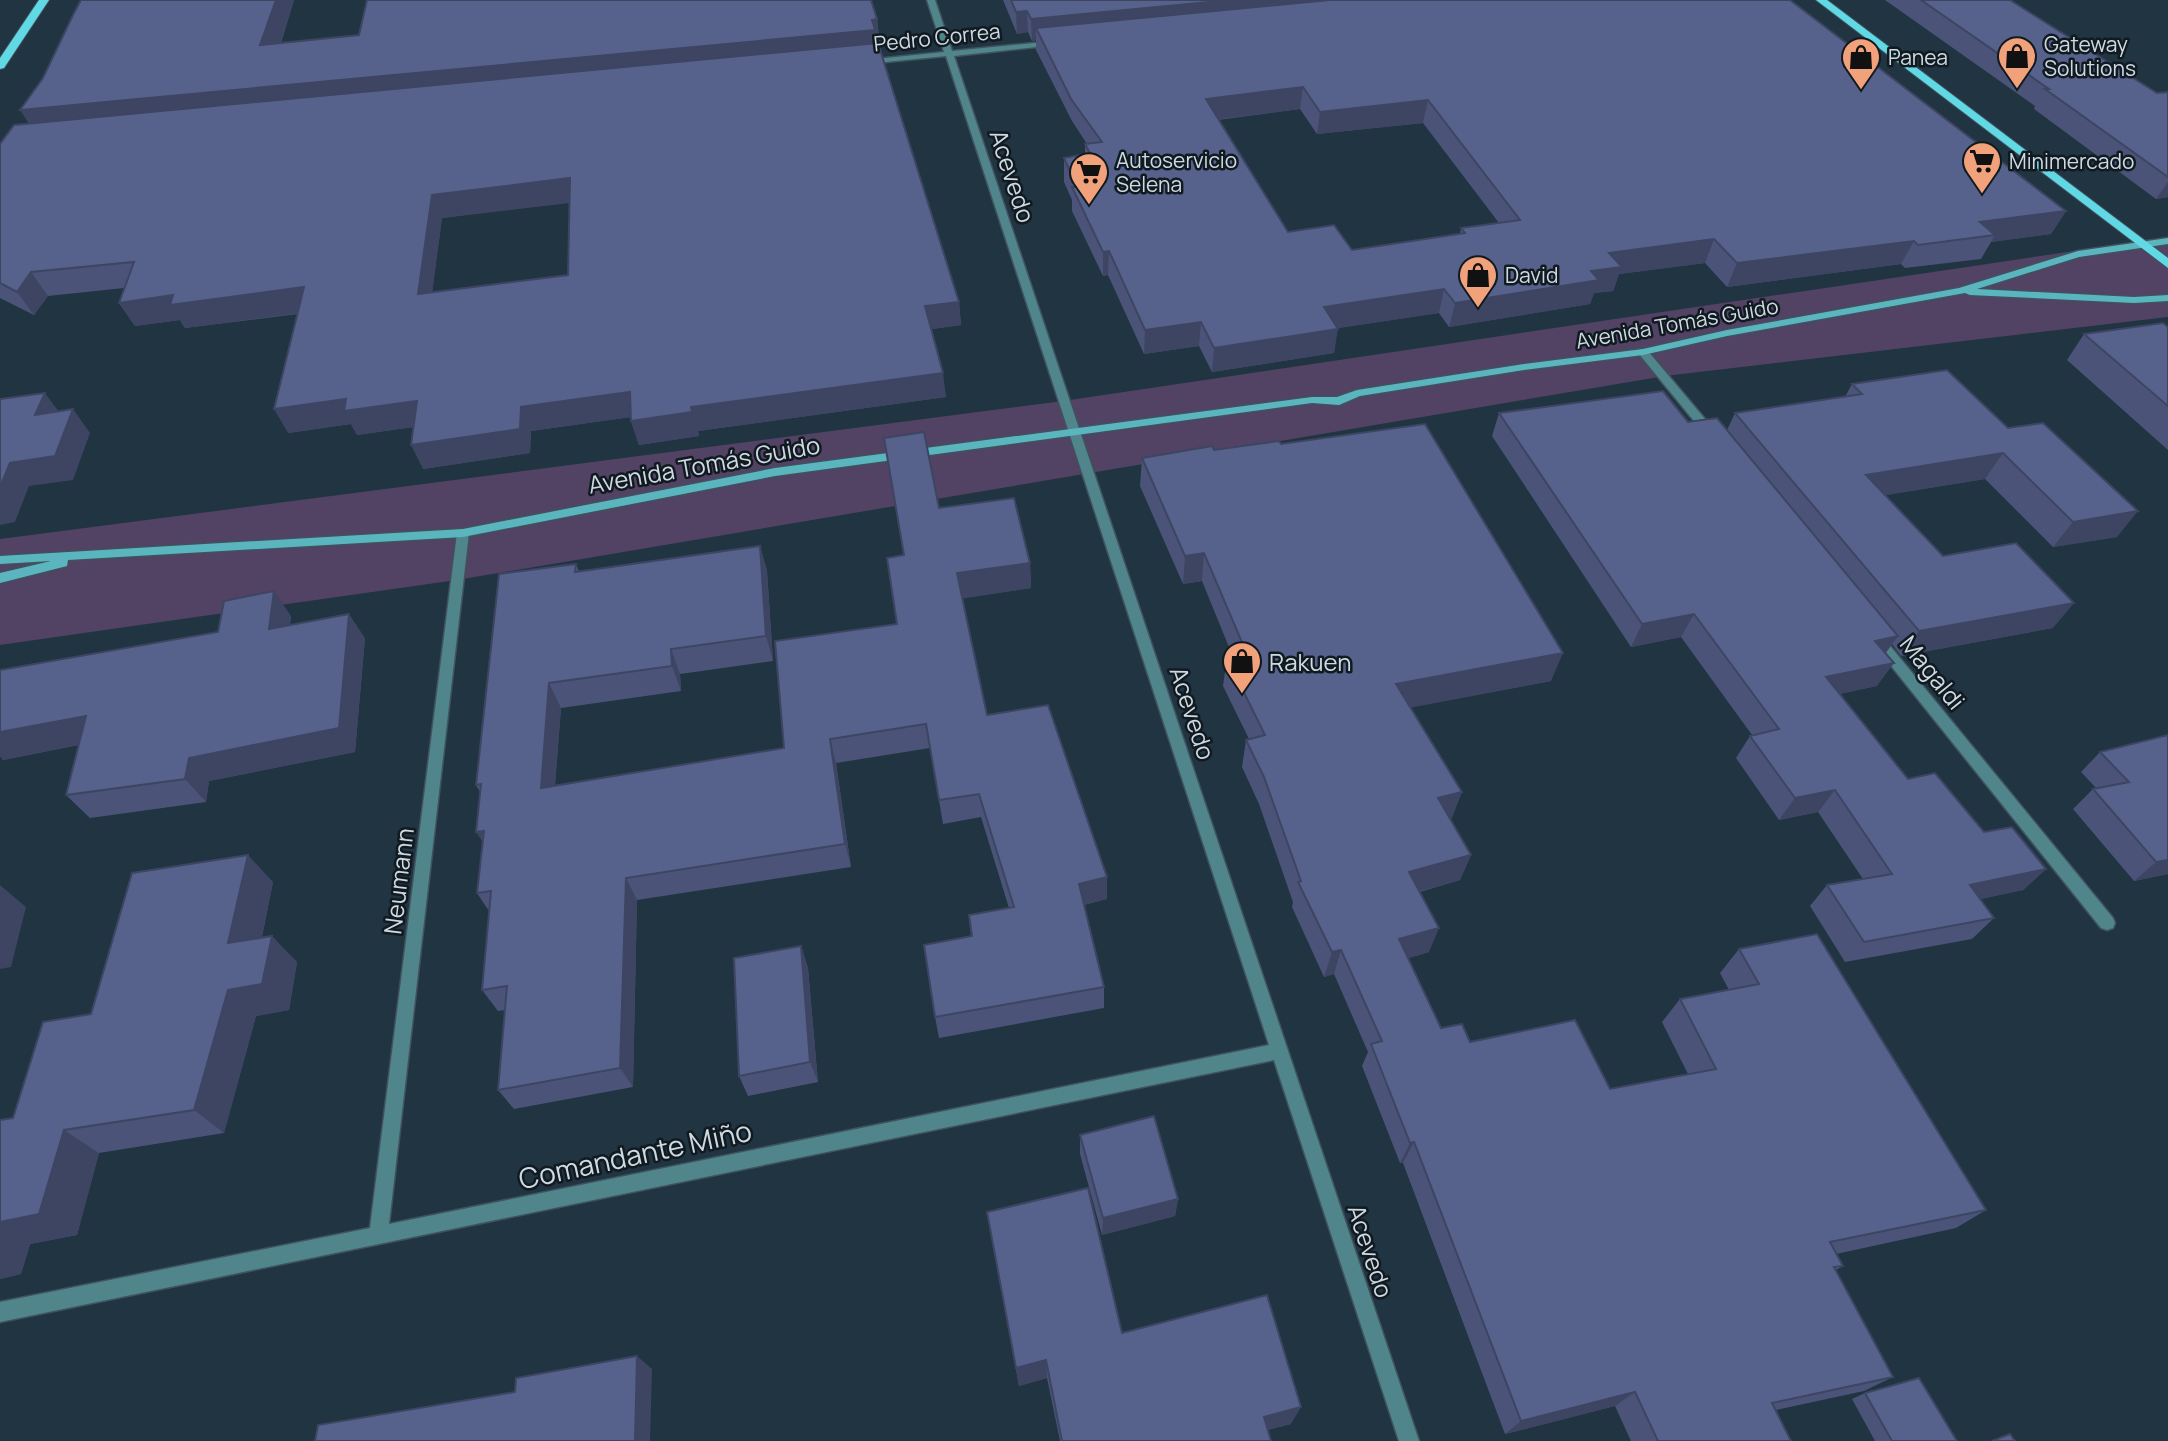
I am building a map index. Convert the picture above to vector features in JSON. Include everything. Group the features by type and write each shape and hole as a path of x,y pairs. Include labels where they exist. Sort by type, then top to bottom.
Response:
{"main road":[{"path":"0,66 44,0"},
{"path":"1821,0 2168,264"},
{"name":"Avenida Tomás Guido","path":"0,559 463,533 775,472 1312,400 1339,401 1357,393 1643,352 1727,333 1961,292 2078,254 2168,241"},
{"name":"Avenida Tomás Guido","path":"1961,292 2134,300 2168,298"},
{"name":"Avenida Tomás Guido","path":"0,578 102,553"}],"street":[{"name":"Acevedo","path":"931,0 1073,431 1091,475 1409,1441"},
{"name":"Pedro Correa","path":"852,63 1059,43"},
{"path":"1643,352 1726,451"},
{"name":"Neumann","path":"378,1235 463,533"},
{"name":"Magaldi","path":"1864,623 2107,923"},
{"name":"Comandante Miño","path":"0,1312 1281,1051"}],"shaded area":[{"path":"2168,237 2168,317 1665,376 457,580 0,645 0,539 1063,401"}],"building":[{"path":"81,0 276,0 260,45 359,35 367,0 871,0 877,19 872,20 875,30 20,110 43,78"},
{"path":"1011,0 1230,0 1031,19 1027,11 1016,12"},
{"path":"1330,0 1790,0 2066,211 1980,222 1995,235 1918,245 1914,241 1737,263 1714,239 1609,253 1622,267 1591,271 1599,280 1455,303 1444,289 1324,307 1338,329 1214,348 1201,322 1145,330 1109,251 1103,252 1072,187 1077,187 1064,158 1090,153 1085,144 1102,142 1071,99 1036,28","holes":["1303,87 1320,112 1428,100 1520,220 1461,228 1465,233 1352,250 1334,225 1288,232 1206,99"]},
{"path":"1921,0 2010,0 2157,93 2168,92 2168,177 2045,89 2049,89"},
{"path":"878,43 959,302 925,306 943,373 691,407 692,412 631,421 630,392 521,407 520,429 411,445 417,401 344,411 346,399 274,409 304,287 170,305 173,295 119,303 134,262 31,272 17,292 0,283 0,144 14,125","holes":["570,178 568,275 418,294 432,195"]},
{"path":"2163,323 2168,327 2168,406 2084,334"},
{"path":"1947,370 2008,428 2043,423 2138,511 2073,522 2003,453 1866,475 1943,556 2016,543 2074,603 1919,631 1735,413 1862,394 1852,384"},
{"path":"1663,391 1688,422 1717,418 1898,636 1875,641 1894,663 1826,677 1908,779 1935,773 1984,832 2012,827 2046,869 1970,885 1994,918 1864,942 1827,885 1892,874 1835,790 1795,798 1750,736 1779,729 1694,614 1642,624 1499,413"},
{"path":"45,393 35,415 73,409 55,456 10,463 0,487 0,399"},
{"path":"1425,424 1563,653 1396,684 1462,792 1438,798 1471,855 1409,872 1439,928 1399,939 1441,1028 1462,1024 1470,1042 1575,1020 1610,1089 1716,1069 1680,999 1759,984 1739,949 1817,934 1986,1210 1830,1242 1843,1266 1834,1267 1893,1377 1772,1403 1791,1441 1658,1441 1635,1392 1521,1421 1414,1142 1410,1143 1371,1044 1382,1041 1341,950 1332,952 1298,882 1301,881 1264,777 1246,740 1265,735 1227,658 1247,654 1204,553 1185,556 1142,458 1212,446 1214,450 1279,441 1281,444"},
{"path":"924,432 939,508 1014,498 1030,563 957,573 987,715 1048,705 1107,877 1079,884 1104,987 935,1017 924,945 972,936 969,915 1014,907 979,794 939,800 926,724 830,739 845,844 626,878 620,1068 498,1090 507,986 482,990 491,891 477,893 484,831 476,832 481,784 476,785 499,574 576,564 575,572 760,546 766,636 671,649 672,666 549,683 541,788 784,748 775,641 897,624 887,558 904,555 884,438"},
{"path":"274,591 269,629 349,614 339,728 189,758 185,779 66,795 86,716 0,732 0,670 218,632 224,601"},
{"path":"2168,735 2168,860 2156,862 2093,789 2129,782 2100,752"},
{"path":"248,855 228,943 272,936 262,984 228,990 194,1110 64,1130 39,1214 0,1222 0,1120 13,1118 43,1022 91,1014 132,873"},
{"path":"801,946 810,1062 739,1076 734,958"},
{"path":"1154,1116 1178,1199 1103,1218 1080,1135"},
{"path":"1088,1188 1122,1333 1267,1295 1301,1407 1264,1417 1271,1441 1062,1441 1046,1360 1016,1368 987,1212"},
{"path":"637,1356 635,1441 315,1441 318,1425 515,1392 516,1378"},
{"path":"1919,1378 1957,1441 1892,1441 1865,1393"},
{"path":"2010,1434 2015,1441 1992,1441"}],"place":[{"name":"Gateway Solutions","path":"2017,90"},
{"name":"Panea","path":"1861,91"},
{"name":"Minimercado","path":"1982,195"},
{"name":"Autoservicio Selena","path":"1089,206"},
{"name":"David","path":"1478,309"},
{"name":"Rakuen","path":"1242,695"}]}
